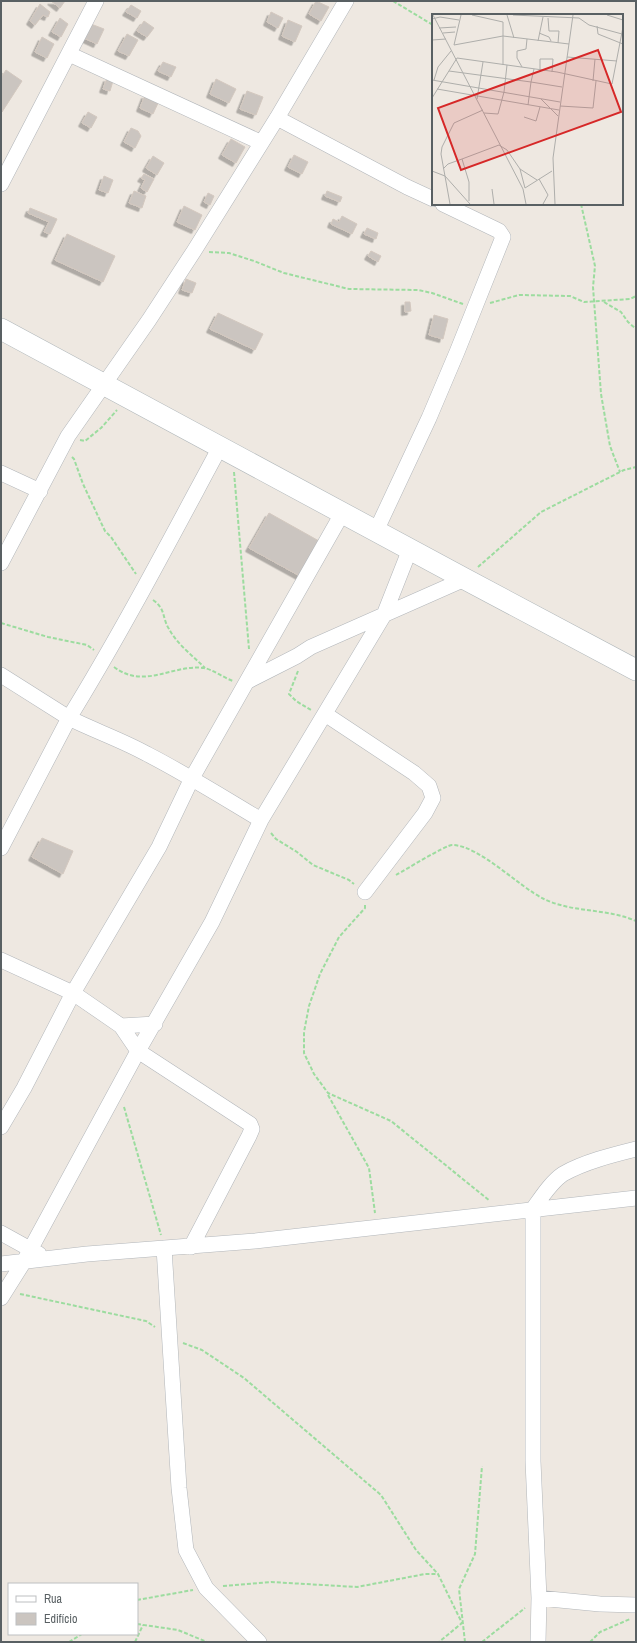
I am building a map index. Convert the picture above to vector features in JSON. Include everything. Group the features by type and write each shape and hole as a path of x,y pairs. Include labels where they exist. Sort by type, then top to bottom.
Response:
{"main road":[{"path":"1,329 636,670"}],"street":[{"path":"1,184 96,1"},
{"path":"1,563 68,436 194,252 346,1"},
{"path":"69,54 260,142"},
{"path":"276,118 406,187 432,199"},
{"path":"376,531 429,418 496,258 503,235 499,231 445,205"},
{"path":"1,848 69,718 106,658 147,584 226,450"},
{"path":"1,473 40,491"},
{"path":"1,1127 24,1088 73,993 159,847 192,778 343,512"},
{"path":"3,1295 23,1263 138,1051 212,922 261,820 384,615 410,549"},
{"path":"247,683 311,647 465,579"},
{"path":"1,675 69,718 92,730 147,753 192,778 261,820"},
{"path":"325,714 414,773 429,786 433,798 425,813 365,892"},
{"path":"1,960 73,993 121,1026 138,1051 250,1124 252,1129 190,1247"},
{"path":"121,1026 154,1024"},
{"path":"538,1642 539,1598 533,1461 533,1209 548,1189 562,1175 604,1157 636,1149"},
{"path":"1,1264 23,1263 87,1254 255,1241 636,1198"},
{"path":"1,1233 47,1259"},
{"path":"164,1248 179,1488 186,1550 206,1588 259,1642"},
{"path":"539,1598 600,1604 636,1605"}],"path":[{"path":"393,1 432,25"},
{"path":"582,205 595,266 593,287 601,394 610,446 620,472"},
{"path":"194,252 229,253 284,273 349,289 418,290 432,293 475,308 519,295 570,296 584,302 630,299 636,296"},
{"path":"603,301 621,312 628,322 636,329"},
{"path":"68,436 85,441 101,428 129,397"},
{"path":"61,450 74,459 83,484 104,531 111,537 135,573 147,584 150,597 160,605 169,630 205,668 224,678 247,683"},
{"path":"226,450 249,651"},
{"path":"465,579 541,512 620,472 636,467"},
{"path":"1,622 48,637 87,645 106,658 109,663 122,672 134,676 155,676 178,670 205,668"},
{"path":"299,669 289,694 296,701 310,709 325,714"},
{"path":"261,820 276,839 297,852 313,865 349,880 365,892 365,908 339,937 320,974 309,1006 304,1032 304,1054 314,1074 328,1094 369,1168 377,1227"},
{"path":"391,878 450,845 461,846 476,852 544,899 573,908 617,914 636,921"},
{"path":"119,1088 164,1248"},
{"path":"328,1094 391,1121 429,1153 505,1212"},
{"path":"3,1295 146,1321 170,1337 202,1350 244,1378 321,1442 381,1495 416,1550 438,1574 462,1622"},
{"path":"465,1642 458,1589 474,1554 482,1466"},
{"path":"138,1600 206,1588 271,1582 357,1587 425,1574 438,1574"},
{"path":"482,1642 539,1598"},
{"path":"590,1642 600,1632 636,1616"},
{"path":"440,1642 462,1622"},
{"path":"138,1624 178,1630 207,1642"},
{"path":"135,1642 143,1625"},
{"path":"69,1642 80,1635"}],"building":[{"path":"51,1 65,1 60,8"},
{"path":"316,1 329,7 321,21 309,14"},
{"path":"40,4 50,12 48,17 43,15 35,25 30,21"},
{"path":"131,5 141,11 137,18 126,12"},
{"path":"271,12 283,18 278,28 267,22"},
{"path":"60,18 68,24 61,37 52,32"},
{"path":"288,20 302,26 295,42 282,36"},
{"path":"144,21 154,28 147,37 137,31"},
{"path":"91,24 104,29 97,44 84,38"},
{"path":"127,34 138,40 129,56 118,51"},
{"path":"42,37 54,44 47,58 35,52"},
{"path":"163,62 176,67 171,77 158,71"},
{"path":"6,70 22,81 2,112 1,78"},
{"path":"107,78 113,81 110,91 103,89"},
{"path":"216,79 236,89 229,103 210,94"},
{"path":"247,91 263,97 256,115 240,109"},
{"path":"145,95 159,101 153,114 140,108"},
{"path":"88,112 97,117 91,128 82,123"},
{"path":"131,128 138,131 141,136 135,148 124,142"},
{"path":"231,139 245,147 236,163 222,155"},
{"path":"294,155 308,162 302,174 288,167"},
{"path":"153,156 164,163 157,175 146,168"},
{"path":"144,174 154,179 147,192 141,188 145,180 141,178"},
{"path":"104,176 113,180 108,193 99,190"},
{"path":"134,191 146,196 142,208 129,203"},
{"path":"327,191 342,197 340,202 325,196"},
{"path":"208,193 214,196 210,205 204,202"},
{"path":"184,206 202,215 195,230 177,222"},
{"path":"30,208 57,219 50,234 44,232 49,222 28,213"},
{"path":"342,216 357,224 352,234 331,224 333,219 339,222"},
{"path":"367,228 378,233 376,239 364,234"},
{"path":"67,234 115,256 103,282 55,260"},
{"path":"371,251 381,256 378,262 368,256"},
{"path":"186,279 196,283 192,293 182,290"},
{"path":"405,302 410,302 411,311 405,312"},
{"path":"218,313 263,334 255,350 210,329"},
{"path":"434,315 448,319 443,339 429,335"},
{"path":"269,513 319,541 300,576 249,548"},
{"path":"42,838 73,851 63,874 32,857"}]}
